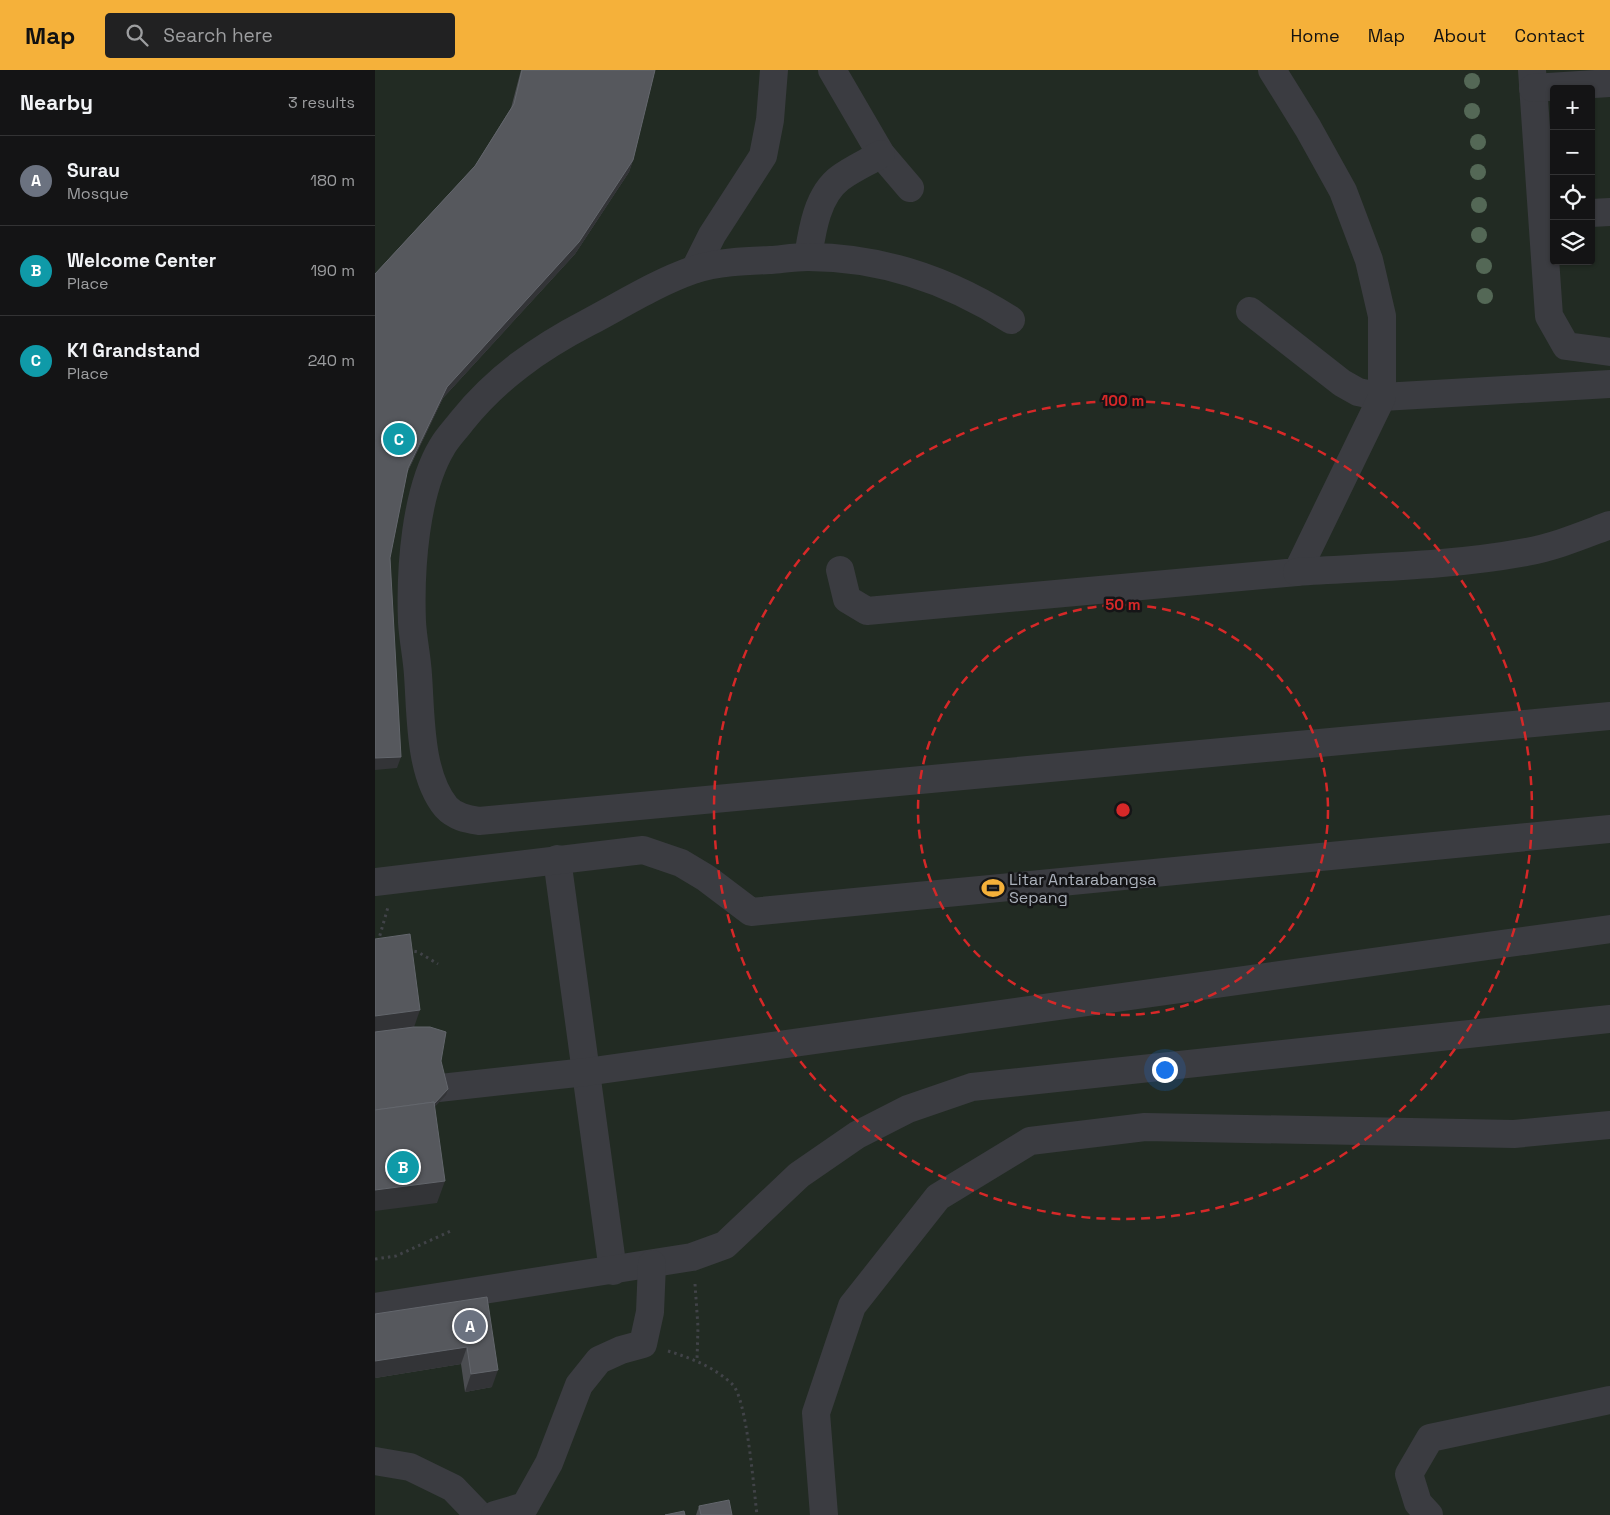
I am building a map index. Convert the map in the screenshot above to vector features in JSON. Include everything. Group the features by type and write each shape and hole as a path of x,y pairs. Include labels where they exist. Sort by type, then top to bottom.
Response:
{"street":[{"path":"695,269 712,234 763,156 770,120 774,70"},
{"path":"832,70 881,154 910,188"},
{"path":"1272,70 1308,128 1343,191 1369,260 1382,316 1382,397 1297,572"},
{"path":"1610,82 1533,79 1548,216 1549,316 1566,346 1610,352"},
{"path":"808,257 811,233 825,195 839,179 881,154"},
{"path":"1595,213 1610,212"},
{"path":"1011,320 985,303 925,277 893,267 808,257 739,261 695,269 656,286 525,359 486,392 442,447 427,485 417,530 413,571 413,623 421,731 429,774 447,807 460,817 479,821 1610,716"},
{"path":"1250,311 1342,383 1358,392 1382,397 1610,384"},
{"path":"840,570 847,599 867,611 1297,572 1420,564 1527,552 1579,537 1610,525"},
{"path":"385,881 643,850 681,863 706,878 751,912 1610,829"},
{"path":"557,859 613,1271"},
{"path":"375,1095 586,1072 1610,929"},
{"path":"375,1307 613,1271 692,1257 725,1245 799,1175 857,1134 908,1109 972,1086 1610,1019"},
{"path":"824,1515 816,1413 853,1306 938,1197 1030,1141 1145,1127 1514,1134 1610,1125"},
{"path":"495,1515 525,1506 549,1463 579,1385 599,1360 621,1350 643,1344 650,1312 652,1264"},
{"path":"1429,1515 1418,1503 1409,1474 1430,1438 1610,1400"},
{"path":"375,1461 410,1467 453,1488 479,1515"}],"path":[{"path":"377,948 385,881"},
{"path":"400,948 418,952 438,964"},
{"path":"375,1259 396,1256 453,1230"},
{"path":"692,1257 698,1327 697,1360"},
{"path":"643,1344 697,1360 734,1385 744,1416 757,1515"}],"shaded area":[{"name":"Litar Antarabangsa Sepang","path":"375,70 1610,70 1610,1515 375,1515"}],"building":[{"path":"522,70 655,70 633,160 579,242 447,387 408,468 390,558 401,757 375,758 375,274 475,166 514,104"},
{"path":"410,934 420,1010 375,1016 375,939"},
{"path":"430,1027 446,1032 441,1061 448,1089 434,1104 434,1102 375,1110 375,1032"},
{"path":"434,1102 445,1181 375,1190 375,1110"},
{"path":"487,1297 498,1370 471,1374 467,1347 375,1361 375,1314"},
{"path":"729,1500 732,1515 701,1515 699,1506"},
{"path":"684,1511 685,1515 665,1515"}],"place":[{"name":"K1 Grandstand","path":"399,439"},
{"name":"Litar Antarabangsa Sepang","path":"993,888"},
{"name":"Welcome Center","path":"403,1167"},
{"name":"Surau","path":"470,1326"}]}
